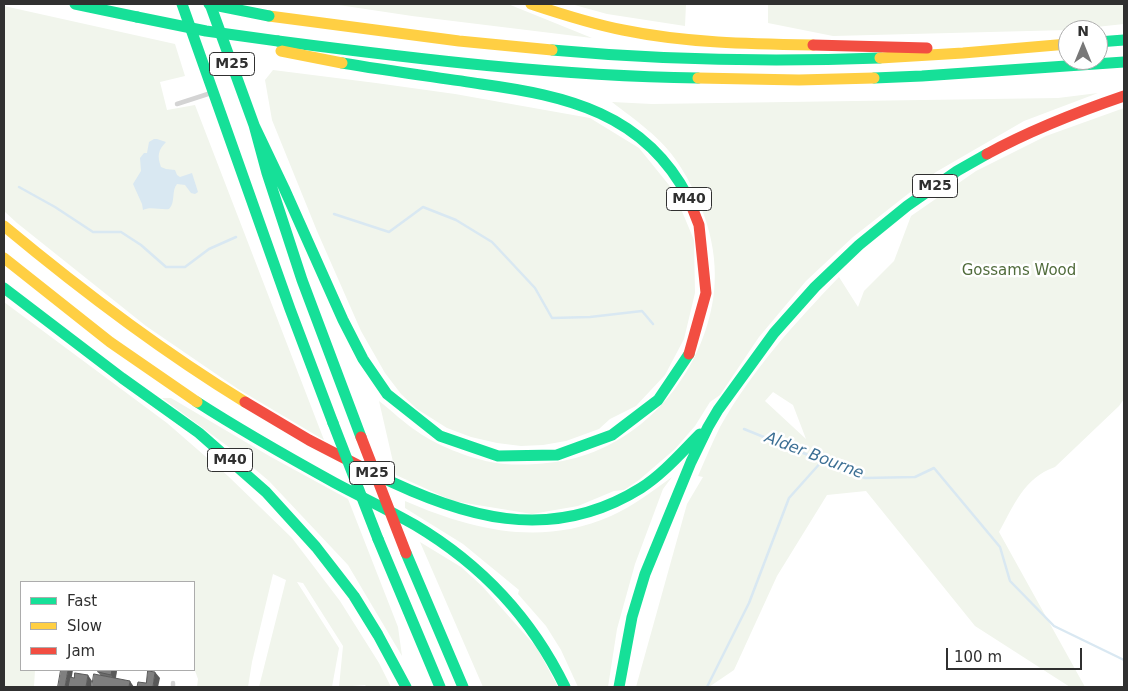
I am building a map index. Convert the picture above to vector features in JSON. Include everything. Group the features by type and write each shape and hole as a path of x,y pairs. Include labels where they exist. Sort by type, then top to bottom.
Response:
{"highway":[{"name":"M40","path":"75,4 404,72 523,90 561,98 602,112 639,136 661,157 684,190 697,221 704,249 706,273 703,310 694,343 684,364 669,387 642,416 612,436 576,450 538,457 498,456 462,446 434,434 408,415 388,395 360,354 318,267 276,166 254,125"},
{"name":"M25","path":"182,4 290,309 378,539 440,687"},
{"name":"M25","path":"210,4 254,125 267,173 302,280 406,553 463,687"},
{"path":"210,4 270,16 459,41 651,57 759,59 900,57 1058,45"},
{"path":"531,4 612,28 672,38 768,45 908,46 977,51"},
{"path":"1108,41 1124,40"},
{"name":"M40","path":"280,46 423,60 639,77 799,80 912,76 1124,62"},
{"name":"M25","path":"4,226 57,271 167,352 227,392 325,449 398,486 463,512 501,519 527,520 560,517 600,508 631,494 649,482 675,460 708,426 778,326 819,282 875,230 917,198 978,159 1039,128 1077,112 1124,96"},
{"name":"M25","path":"4,258 97,332 214,412 284,455 415,526 459,554 490,581 515,608 544,647 565,687"},
{"name":"M40","path":"4,288 92,356 199,433 266,492 316,546 354,596 406,687"},
{"name":"M25","path":"619,687 634,607 653,556 708,426"}],"lane":[{"path":"177,104 213,93"}],"green space":[{"path":"332,4 508,4 592,38 412,16"},
{"path":"571,4 686,4 685,26 607,14"},
{"path":"768,4 1124,4 1124,24 1108,26 1108,20 1058,20 1058,30 833,36 768,23"},
{"path":"4,6 175,44 185,76 160,82 167,110 195,105 324,440 238,389 146,326 4,211"},
{"path":"273,70 455,94 590,118 639,148 673,190 694,240 695,293 684,339 665,375 636,406 610,419 599,429 566,441 543,445 521,446 471,437 447,428 417,409 401,394 385,373 361,331 317,231 272,120 265,80"},
{"path":"1098,93 1024,121 936,172 853,237 806,281 759,337 720,395 710,402 695,426 675,449 639,480 624,490 614,491 578,506 532,514 453,501 396,475 379,401 425,437 463,454 502,464 549,463 569,460 588,454 613,443 635,429 656,411 674,391 689,368 709,318 714,292 714,258 707,225 695,193 672,154 648,130 612,102 652,104 1058,98"},
{"name":"Gossams Wood","path":"1124,108 1124,399 1055,467 1035,478 1028,485 1015,502 999,532 1085,687 1070,687 975,626 866,491 827,495 777,576 734,670 709,687 636,687 687,504 703,477 698,476 720,427 732,406 760,367 790,330 839,277 858,307 864,291 894,261 911,216 976,171 1046,136","holes":["773,392 793,405 806,439 765,401"]},
{"path":"4,302 167,423 228,476 292,538 340,601 379,663 391,687 367,687 365,685 339,687 343,646 303,583 297,582 339,648 332,687 259,687 286,580 273,574 248,687 197,687 198,679 195,671 195,581 20,581 20,671 35,671 34,687 4,687"},
{"path":"162,398 171,398 271,457 348,499 398,627 402,656 348,565 269,481 230,448"},
{"path":"672,477 663,489 635,564 617,629 608,687 578,687 561,650 546,626 518,594 519,590 463,544 405,508 405,501 456,520 481,527 507,531 533,533 559,531 611,516 635,503"},
{"path":"420,542 461,567 482,586 537,648 558,687 483,687"}],"shaded area":[{"path":"154,139 166,142 159,153 161,167 175,170 180,177 192,173 198,192 195,194 191,193 185,185 177,184 169,209 149,208 143,210 133,184 141,171 140,158 144,153 147,153 149,142"}],"building":[{"path":"61,671 68,671 65,687 58,687"},
{"path":"98,671 112,671 111,675"},
{"path":"148,671 155,672 153,687 137,687 138,682 146,683"},
{"path":"75,673 88,675 86,687 68,687 70,677 74,678"},
{"path":"94,674 130,681 129,687 92,687"}],"waterway":[{"name":"Alder Bourne","path":"19,187 55,207 93,232 121,232 141,245 166,267 185,267 209,249 236,237"},
{"name":"Alder Bourne","path":"334,214 389,232 423,207 456,220 492,242 535,288 552,318 590,317 642,311 653,324"},
{"name":"Alder Bourne","path":"744,429 865,478 915,477 934,468 1000,547 1010,581 1054,626 1124,660"},
{"path":"707,687 749,603 789,498 823,460"}],"traffic: fast":[{"path":"75,4 137,17"},
{"path":"182,4 290,309 333,423"},
{"path":"209,4 269,16"},
{"path":"210,4 254,125 267,173 302,280 361,437"},
{"path":"137,17 206,31 278,41"},
{"path":"1108,41 1124,40"},
{"path":"278,41 487,66 592,74 698,78"},
{"path":"552,50 716,59 880,58"},
{"path":"874,78 1124,62"},
{"path":"342,63 513,89 573,103 626,127 649,146 670,169 688,197"},
{"path":"254,125 343,320 363,359 387,394 440,436 498,456 557,455 612,435 658,400 689,354"},
{"path":"619,687 632,617 645,574 691,462 718,410 774,333 815,287 859,245 907,206 957,171 987,154"},
{"path":"4,288 122,378 199,433 266,492 316,547 354,596 406,687"},
{"path":"197,402 248,434 415,525 462,557 483,575 520,616 537,638 565,687"},
{"path":"333,423 378,539"},
{"path":"373,473 406,489 472,512 506,518 539,520 573,516 607,506 641,488 664,470 700,434"},
{"path":"378,539 440,687"},
{"path":"406,553 463,687"}],"traffic: slow":[{"path":"531,4 611,28 670,38 718,42 813,45"},
{"path":"269,16 459,41 552,50"},
{"path":"880,58 1058,45"},
{"path":"281,51 342,63"},
{"path":"698,78 799,80 874,78"},
{"path":"4,226 121,318 182,362 245,402"},
{"path":"4,258 110,342 197,402"}],"traffic: jam":[{"path":"813,45 927,48"},
{"path":"987,154 1054,122 1124,96"},
{"path":"688,197 699,225 706,293 689,354"},
{"path":"245,402 309,440 373,473"},
{"path":"361,437 406,553"}]}
